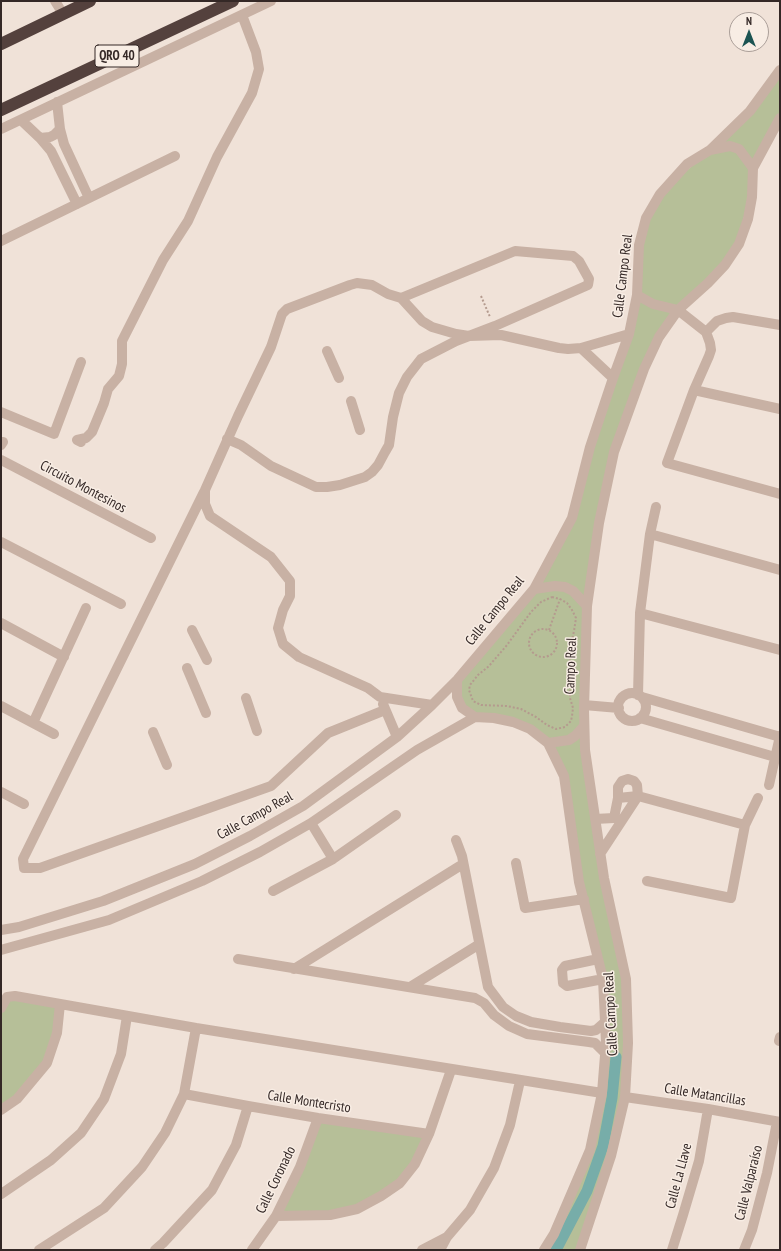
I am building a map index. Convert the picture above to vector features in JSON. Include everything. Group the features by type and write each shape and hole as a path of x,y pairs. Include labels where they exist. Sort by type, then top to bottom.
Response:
{"highway":[{"path":"1,44 90,1"},
{"name":"QRO 40","path":"1,110 233,1"}],"street":[{"path":"55,1 63,14"},
{"path":"1,129 271,1"},
{"path":"81,442 77,440 86,438 92,432 108,389 119,376 122,364 122,341 163,260 188,222 218,157 252,93 259,69 256,52 242,15"},
{"name":"Calle Campo Real","path":"1,930 19,927 104,901 195,864 250,836 303,806 397,737 457,680 534,589 572,518 590,447 629,334 637,295 639,246 646,218 660,194 687,164 710,150 750,111 778,77"},
{"path":"58,102 60,129 64,144 89,198"},
{"path":"587,606 600,523 614,452 644,369 659,337 678,310 708,283 725,265 739,244 748,219 752,197 753,168 780,118"},
{"path":"21,120 51,150 77,204"},
{"path":"40,138 50,137 60,129"},
{"path":"710,150 730,146 739,149 753,168"},
{"path":"1,240 175,156"},
{"path":"227,439 241,445 271,466 316,487 327,488 365,477 378,465 389,445 393,417 399,393 407,377 421,359 445,346 588,285 589,279 579,261 573,256 516,251 401,298"},
{"path":"385,710 328,733 270,786 40,868 24,868 23,859 205,490 270,347 284,311 358,283 372,285 388,294 401,298 422,321 432,327 456,334 469,336 501,335 558,348 581,348 629,334"},
{"path":"637,295 653,304 678,310 706,332 710,343 711,350 694,390 667,463 780,494"},
{"path":"706,332 717,321 733,317 780,325"},
{"path":"581,348 613,378"},
{"path":"327,351 339,378"},
{"path":"1,412 54,434 81,362"},
{"path":"694,390 780,408"},
{"path":"351,401 360,430"},
{"name":"Circuito Montesinos","path":"1,460 151,538"},
{"path":"205,490 205,504 210,516 271,557 290,581 290,596 283,610 278,628 283,644 299,657 368,688 380,697 432,705"},
{"path":"656,507 650,534 640,613 640,696 644,701 646,710 640,718 636,720 627,720 620,713 619,708 621,700 624,696 633,694 640,696 780,736 769,785"},
{"path":"650,534 780,570"},
{"path":"1,542 120,604"},
{"path":"534,589 555,586 565,587 573,591 587,606"},
{"name":"Campo Real","path":"584,726 587,606"},
{"path":"33,723 86,608"},
{"path":"640,613 780,650"},
{"path":"1,623 64,657"},
{"path":"192,630 208,660"},
{"path":"187,668 206,713"},
{"path":"457,680 457,697 462,708 475,717 494,718 513,722 530,729 548,742 569,740 584,726"},
{"path":"380,697 397,737"},
{"path":"246,698 257,731"},
{"path":"584,705 619,708"},
{"path":"1,706 54,734"},
{"path":"5,949 109,920 202,881 311,823 417,750 475,717"},
{"path":"640,718 775,757"},
{"name":"Calle Campo Real","path":"580,1250 611,1156 624,1097 628,1043 626,979 600,854 585,750 584,726"},
{"path":"153,732 166,765"},
{"name":"Calle Campo Real","path":"544,1250 554,1234 590,1150 602,1093 606,1043 603,979 579,882 564,776 548,742"},
{"path":"600,854 618,819 638,796 637,785 634,781 628,779 622,781 618,787 618,819"},
{"path":"1,792 24,804"},
{"path":"618,798 638,796 745,825"},
{"path":"647,881 731,898 745,825 758,798"},
{"path":"273,891 333,859 396,815"},
{"path":"595,819 618,819"},
{"path":"311,823 333,859"},
{"path":"456,840 463,864 488,988 503,1007 516,1016 538,1024 591,1031 596,1030 605,1022"},
{"path":"516,863 525,908 584,900"},
{"path":"294,969 463,864"},
{"path":"410,987 478,944"},
{"path":"238,959 475,998 484,1003 494,1015 509,1026 527,1034 595,1044 605,1053"},
{"path":"598,959 565,966 562,970 563,983 567,986 603,979"},
{"path":"475,998 488,988"},
{"path":"1,1008 6,997 15,996 196,1028 602,1093"},
{"path":"1,1110 17,1099 47,1063 58,1033 60,1004"},
{"path":"1,1194 51,1160 81,1133 107,1093 121,1054 127,1016"},
{"path":"536,1036 538,1024"},
{"path":"558,1039 560,1027"},
{"path":"40,1250 104,1208 142,1167 165,1133 184,1094 196,1028"},
{"path":"276,1216 330,1214 357,1209 381,1196 400,1183 415,1164 429,1134 451,1070"},
{"path":"440,1250 447,1238 470,1210 494,1168 510,1125 520,1081"},
{"name":"Calle Montecristo","path":"184,1094 318,1118 429,1134"},
{"name":"Calle Matancillas","path":"624,1097 708,1109 779,1122"},
{"path":"155,1250 212,1190 236,1145 248,1106"},
{"name":"Calle La Llave","path":"672,1250 699,1161 708,1109"},
{"name":"Calle Coronado","path":"252,1250 276,1216 300,1167 318,1118"},
{"name":"Calle Valparaíso","path":"744,1250 752,1230 779,1122"},
{"path":"422,1250 447,1238"}],"path":[{"path":"481,296 494,326"},
{"path":"549,630 565,587"},
{"path":"552,597 560,599 567,603 576,618 570,649 570,663 574,674 570,689 570,698 573,708 571,722 565,727 556,729 521,710 507,706 481,705 473,702 469,690 470,685 507,645 530,612 541,602 552,597"},
{"path":"538,630 549,630 554,633 557,638 558,644 556,650 548,656 538,656 531,649 530,638 533,633 538,630"}],"green space":[{"path":"780,70 780,118 753,168 739,244 659,337 614,452 587,606 585,750 626,979 625,1097 580,1250 544,1250 590,1150 602,1093 603,979 584,899 564,776 548,743 530,729 475,717 462,708 457,680 534,589 572,518 629,334 639,245 660,194 710,150"},
{"path":"7,997 60,1004 47,1063 1,1110 1,1008"},
{"path":"318,1118 429,1134 400,1183 357,1209 276,1216"}],"waterway":[{"path":"556,1250 587,1191 603,1146 612,1098 616,1057"}]}
